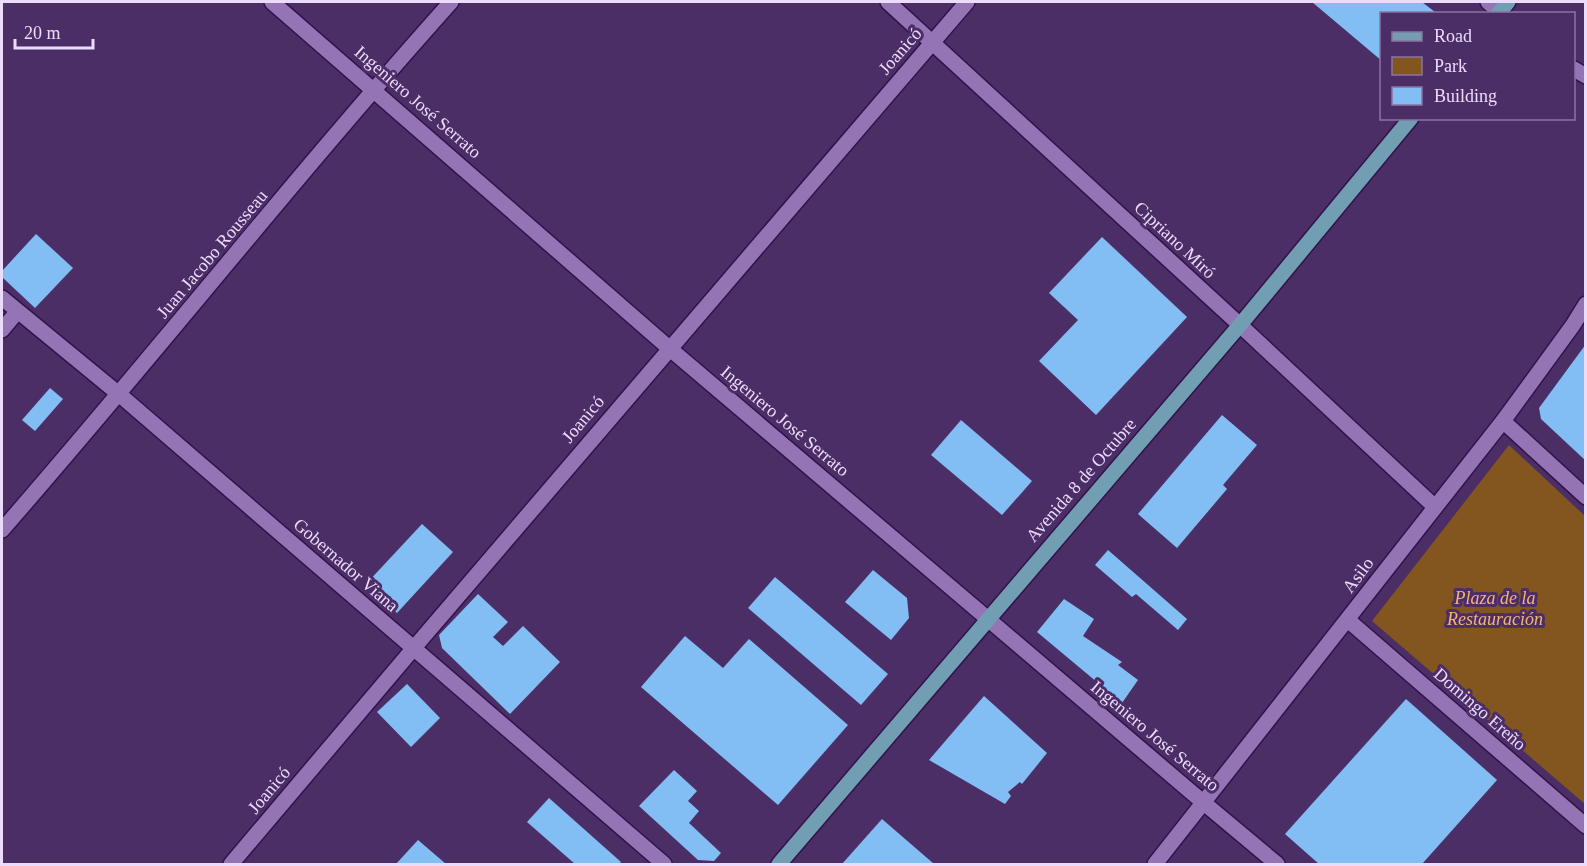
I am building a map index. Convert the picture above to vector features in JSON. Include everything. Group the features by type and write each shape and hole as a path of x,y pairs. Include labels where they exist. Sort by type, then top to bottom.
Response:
{"main road":[{"name":"Avenida 8 de Octubre","path":"779,864 1240,326 1409,120"}],"street":[{"name":"Ingeniero José Serrato","path":"273,2 669,348 1277,864"},
{"name":"Juan Jacobo Rousseau","path":"2,531 120,395 373,89 451,2"},
{"name":"Cipriano Miró","path":"888,2 1435,507"},
{"name":"Joanicó","path":"231,864 669,348 967,2"},
{"path":"1488,2 1502,10"},
{"name":"Gobernador Viana","path":"2,298 120,395 664,864"},
{"name":"Asilo","path":"1155,864 1349,621 1503,422 1574,325 1586,304"},
{"path":"2,330 17,312"},
{"path":"1503,422 1586,497"},
{"name":"Domingo Ereño","path":"1349,621 1586,826"}],"green space":[{"name":"Plaza de la Restauración","path":"1509,445 1585,516 1585,804 1372,621"}],"building":[{"path":"1312,2 1422,2 1435,12 1380,12 1380,59"},
{"path":"36,234 73,268 35,308 2,277 2,271"},
{"path":"1102,237 1187,317 1096,415 1039,361 1078,320 1049,293"},
{"path":"1586,344 1586,461 1541,419 1539,408"},
{"path":"50,388 63,399 35,431 22,420"},
{"path":"1222,415 1257,445 1223,485 1227,489 1177,548 1138,514"},
{"path":"961,420 1032,481 1002,515 931,455"},
{"path":"422,524 453,552 397,613 366,584"},
{"path":"1108,550 1187,619 1178,630 1136,594 1132,597 1095,565"},
{"path":"873,570 907,598 909,618 891,640 845,602"},
{"path":"775,577 888,674 861,705 748,608"},
{"path":"478,594 508,622 493,637 503,646 523,626 560,662 510,714 442,648 439,635"},
{"path":"1064,599 1094,619 1083,636 1122,662 1118,665 1138,680 1122,703 1037,632"},
{"path":"685,636 723,668 749,639 848,725 778,805 641,687"},
{"path":"407,684 440,718 411,747 377,712"},
{"path":"984,696 1047,753 1022,784 1020,782 1008,792 1011,796 1005,804 929,760"},
{"path":"1406,699 1497,780 1422,864 1319,864 1285,834"},
{"path":"674,770 697,791 688,801 699,811 689,823 721,853 714,861 698,860 639,806"},
{"path":"549,798 621,862 619,864 575,864 527,822"},
{"path":"882,819 934,864 842,864"},
{"path":"418,840 446,864 396,864"}]}
